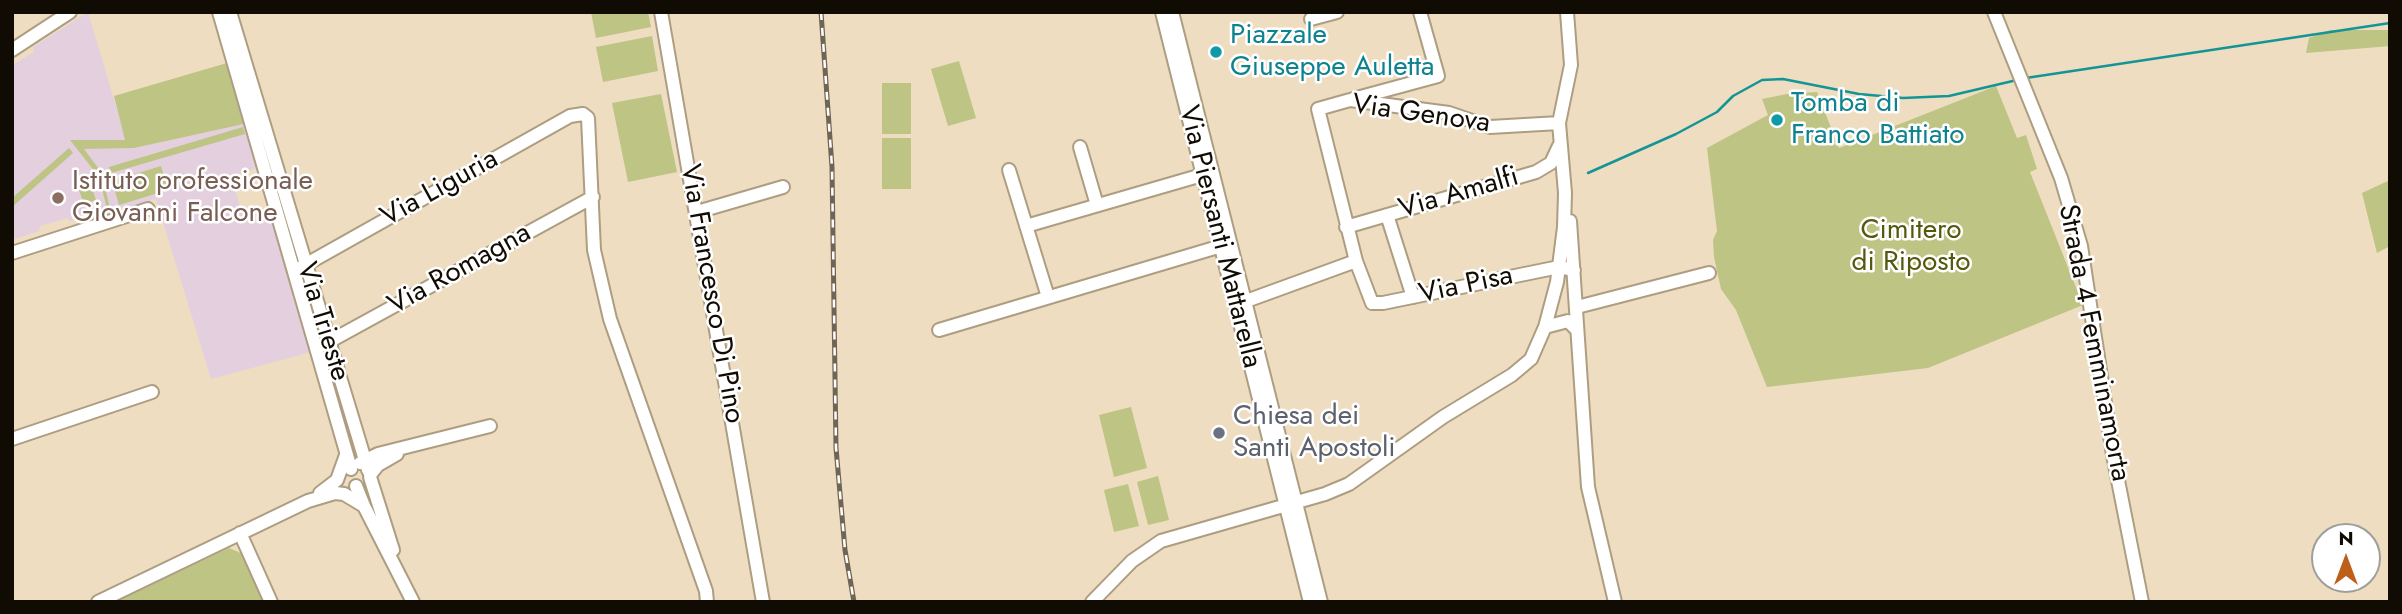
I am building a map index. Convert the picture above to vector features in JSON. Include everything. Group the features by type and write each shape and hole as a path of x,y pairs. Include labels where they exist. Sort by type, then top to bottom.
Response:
{"street":[{"path":"12,50 70,12"},
{"name":"Via Trieste","path":"219,12 300,267"},
{"name":"Via Trieste","path":"230,12 300,267 361,470"},
{"name":"Via Francesco Di Pino","path":"661,12 761,602"},
{"name":"Via Piersanti Mattarella","path":"1162,12 1202,175 1226,245"},
{"name":"Via Piersanti Mattarella","path":"1172,12 1218,194 1226,245 1240,303 1291,502"},
{"path":"1311,19 1338,12"},
{"path":"1350,100 1437,76 1420,12"},
{"path":"1567,12 1571,65 1559,123 1559,145 1574,270 1588,487 1615,602"},
{"name":"Strada 4 Femminamorta","path":"1994,12 2061,178 2081,246 2113,455 2142,602"},
{"name":"Via Genova","path":"1371,303 1346,227 1318,109 1350,100 1448,113 1490,127 1559,123"},
{"name":"Via Liguria","path":"300,267 575,114 588,118 593,197"},
{"name":"Via Amalfi","path":"1346,227 1536,172 1551,163 1559,145"},
{"path":"1080,147 1097,205"},
{"path":"1009,170 1048,298"},
{"path":"1026,226 1202,175 1210,179 1218,194"},
{"path":"697,212 783,187"},
{"path":"1093,602 1132,561 1161,541 1349,484 1443,417 1512,375 1531,359 1545,327 1559,267 1565,193"},
{"path":"593,197 594,250 615,339 702,578 707,602"},
{"name":"Via Romagna","path":"323,345 593,197"},
{"path":"12,253 148,208"},
{"path":"1387,215 1413,297"},
{"path":"939,330 1226,245"},
{"path":"1240,303 1356,261"},
{"path":"1559,267 1574,270"},
{"name":"Via Pisa","path":"1371,303 1559,267"},
{"path":"1577,307 1709,273"},
{"path":"1545,327 1568,321 1576,329"},
{"name":"Via Trieste","path":"323,345 346,450 361,470"},
{"path":"12,439 152,392"},
{"path":"98,602 308,501 361,470 409,447 490,426"},
{"path":"336,486 346,450"},
{"path":"336,486 366,484 361,470"},
{"path":"361,470 403,580"},
{"path":"336,486 363,506"},
{"path":"355,486 414,602"},
{"path":"1291,502 1310,602"},
{"path":"1291,502 1321,602"},
{"path":"240,533 271,602"}],"shaded area":[{"path":"88,12 126,140 71,140 99,177 107,209 70,221 68,218 40,226 39,231 12,240 12,65 34,52 33,47"},
{"path":"244,124 257,168 231,176 243,217 269,210 311,352 211,379 156,199 111,212 100,172 83,148 134,148"}],"green space":[{"path":"591,12 648,12 651,27 596,38"},
{"path":"2331,30 2390,30 2390,46 2306,53 2309,38"},
{"path":"652,36 658,71 603,82 596,47"},
{"path":"959,61 976,118 948,126 931,69"},
{"path":"227,63 244,124 134,148 84,149 101,172 110,208 107,209 99,177 70,140 125,140 114,96"},
{"path":"882,83 911,83 911,134 882,134"},
{"name":"Cimitero di Riposto","path":"1996,86 2017,138 2026,135 2037,169 2030,172 2083,305 1928,368 1767,387 1736,310 1721,289 1714,257 1713,240 1717,231 1707,148 1768,115 1762,99 1817,92 1839,148"},
{"path":"661,94 677,172 628,182 612,103"},
{"path":"243,127 245,134 111,173 109,167"},
{"path":"882,138 911,138 911,189 882,189"},
{"path":"69,148 73,153 12,207 12,198"},
{"path":"161,166 168,190 119,205 112,181"},
{"path":"87,175 96,200 84,204 75,179"},
{"path":"2390,180 2390,246 2377,253 2362,193"},
{"path":"1131,407 1147,468 1114,477 1099,415"},
{"path":"1158,476 1169,520 1148,525 1137,482"},
{"path":"1128,484 1139,526 1114,532 1104,490"},
{"path":"229,548 243,554 264,602 115,602"}],"waterway":[{"path":"2026,78 2390,23"},
{"path":"1588,173 1676,134 1717,112 1733,96 1762,80 1783,79 1859,94 1903,98 1949,96 2017,80"}],"railway":[{"path":"821,12 832,167 836,448 845,550 854,602"}],"place":[{"name":"Piazzale Giuseppe Auletta","path":"1216,52"},
{"name":"Tomba di Franco Battiato","path":"1777,120"},
{"name":"Istituto professionale Giovanni Falcone","path":"58,198"},
{"name":"Chiesa dei Santi Apostoli","path":"1219,433"}]}
